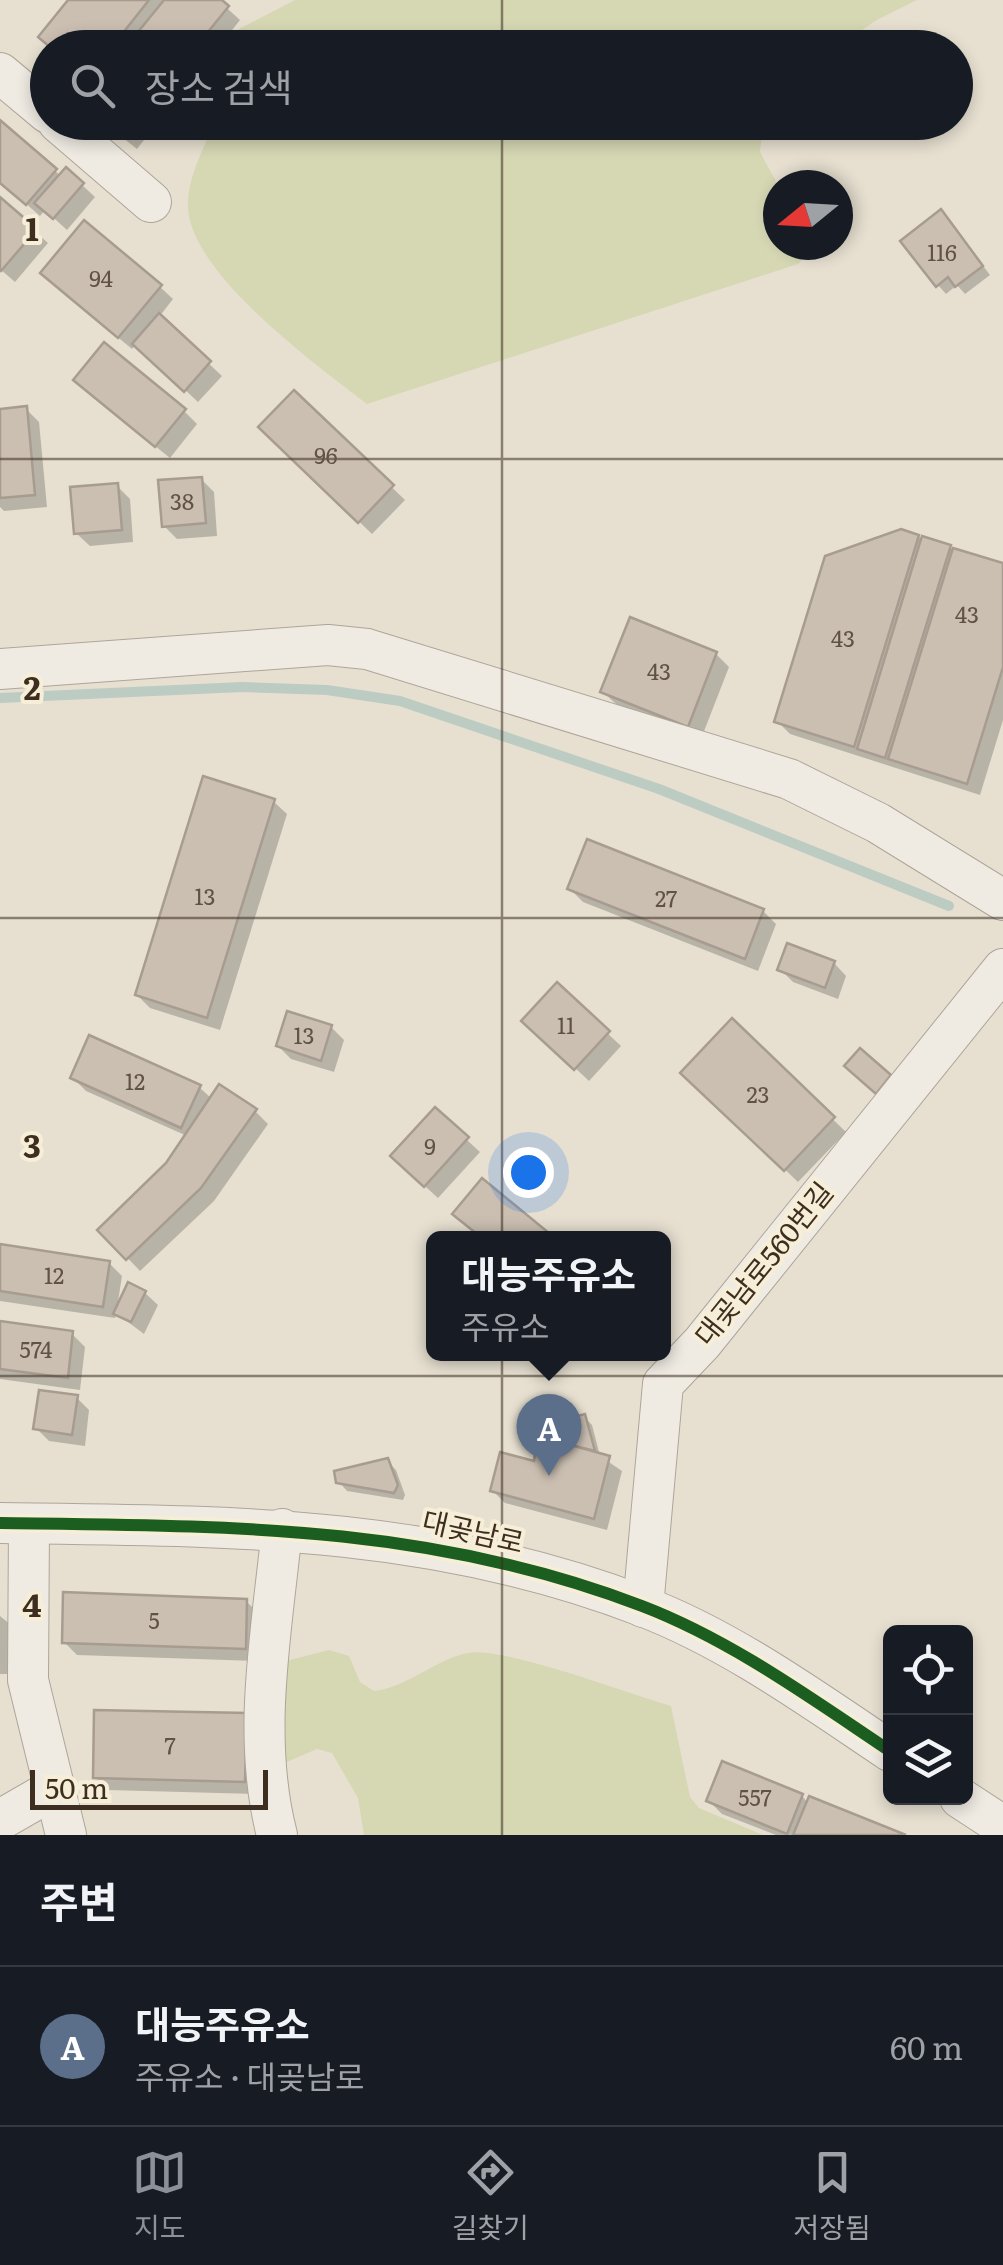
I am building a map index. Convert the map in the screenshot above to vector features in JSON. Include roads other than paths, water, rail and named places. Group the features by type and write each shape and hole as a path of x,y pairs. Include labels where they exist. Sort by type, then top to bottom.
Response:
{"street":[{"path":"0,73 30,98"},
{"path":"79,140 152,202"},
{"path":"0,669 328,644 367,649 789,780 878,822 1003,900"},
{"name":"대곶남로560번길","path":"643,1606 663,1384 702,1343 1003,969"},
{"path":"14,1523 28,1680 66,1835"},
{"name":"대곶남로","path":"14,1523 282,1529 378,1537 486,1556 643,1606 750,1661 883,1747"},
{"path":"277,1835 264,1763 264,1705 282,1529"},
{"path":"0,1820 54,1789"},
{"path":"971,1805 1003,1826"}],"waterway":[{"path":"0,698 242,687 327,690 400,701 659,789 949,906"}],"place":[{"name":"대능주유소","path":"549,1476"}]}
